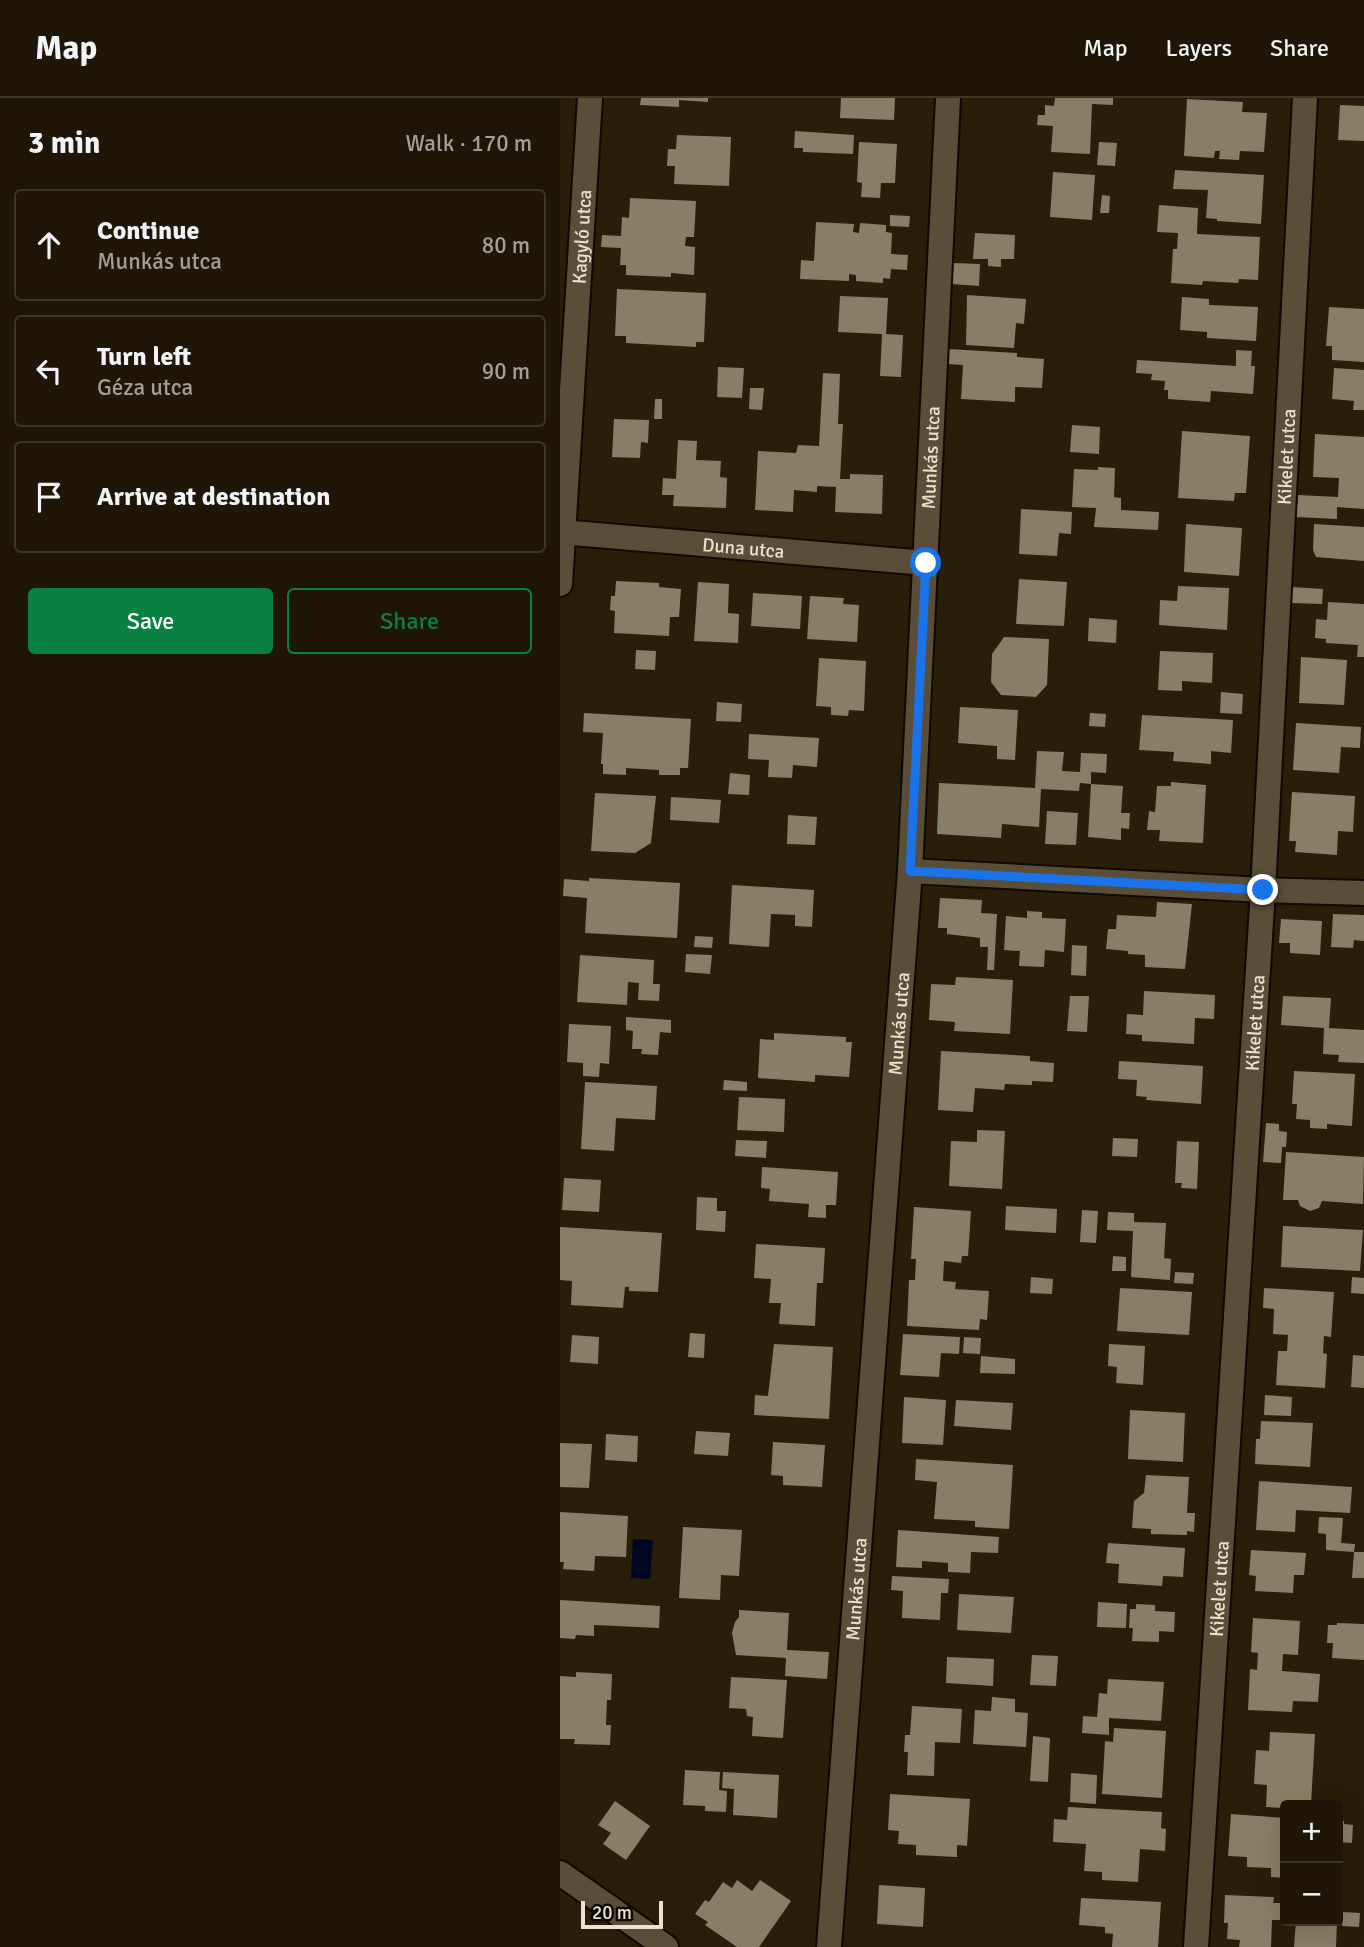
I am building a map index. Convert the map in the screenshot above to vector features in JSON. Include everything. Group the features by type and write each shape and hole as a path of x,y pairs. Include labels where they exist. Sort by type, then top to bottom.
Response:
{"street":[{"name":"Kagyló utca","path":"560,584 590,98"},
{"name":"Munkás utca","path":"829,1947 910,871 948,98"},
{"name":"Kikelet utca","path":"1196,1947 1263,890 1305,98"},
{"name":"Duna utca","path":"562,532 926,563"},
{"path":"910,871 1364,893"},
{"path":"560,1873 666,1947"}],"water":[{"path":"633,1539 653,1540 650,1579 631,1578"}],"building":[{"path":"641,98 708,98 708,102 679,100 679,107 640,105"},
{"path":"841,98 895,98 894,120 840,118"},
{"path":"1055,98 1113,98 1113,105 1092,104 1090,154 1051,152 1053,126 1037,125 1038,115 1045,115 1045,105 1054,106"},
{"path":"1187,99 1243,102 1242,112 1267,113 1264,152 1240,151 1239,160 1219,159 1220,151 1215,151 1214,158 1184,156"},
{"path":"1340,105 1364,106 1364,141 1338,140"},
{"path":"795,131 854,135 853,154 803,152 803,148 794,148"},
{"path":"677,135 731,137 729,186 674,184 675,166 667,166 668,149 676,149"},
{"path":"859,142 897,144 895,183 881,183 880,198 861,197 862,183 857,182"},
{"path":"1099,142 1117,143 1115,166 1097,165"},
{"path":"1175,170 1264,175 1261,224 1206,218 1208,190 1173,189"},
{"path":"1053,172 1095,175 1092,220 1050,217"},
{"path":"1102,195 1110,196 1109,213 1100,213"},
{"path":"630,198 696,201 694,237 686,237 685,246 695,247 694,275 626,275 626,265 620,265 621,248 601,247 602,235 621,236 622,217 629,218"},
{"path":"1159,205 1198,208 1197,234 1260,237 1258,280 1239,279 1238,283 1203,281 1202,285 1171,283 1173,249 1177,249 1178,233 1157,232"},
{"path":"890,215 910,216 909,227 890,226"},
{"path":"816,222 854,224 853,232 859,233 860,223 886,225 886,232 892,233 891,254 908,255 907,270 891,269 890,279 883,278 883,283 856,281 856,275 849,274 849,281 800,279 801,260 814,261"},
{"path":"975,233 1015,235 1014,259 1001,259 1001,267 988,266 988,259 973,259"},
{"path":"953,263 980,264 979,286 952,284"},
{"path":"617,289 706,293 704,342 696,342 696,347 626,343 626,336 615,336"},
{"path":"967,295 1026,299 1024,324 1016,323 1014,348 966,345"},
{"path":"840,296 888,298 886,334 903,335 901,377 880,376 882,334 838,332"},
{"path":"1182,297 1209,299 1209,305 1258,307 1256,341 1207,338 1207,332 1180,330"},
{"path":"1329,307 1364,309 1364,362 1332,360 1332,346 1326,346"},
{"path":"948,349 1017,353 1017,357 1044,359 1042,388 1015,387 1015,402 961,399 963,365 947,364"},
{"path":"1236,350 1252,351 1251,366 1255,366 1253,394 1211,391 1210,402 1168,399 1168,390 1164,390 1165,381 1151,380 1152,374 1136,373 1137,360 1236,366"},
{"path":"718,367 744,368 742,398 717,397"},
{"path":"1334,368 1364,370 1364,410 1353,410 1354,401 1332,399"},
{"path":"823,373 840,374 838,424 843,424 840,479 850,479 850,474 883,475 882,514 835,512 836,487 817,486 817,492 794,490 793,512 755,510 758,451 796,453 798,445 819,446"},
{"path":"750,388 764,388 762,410 749,409"},
{"path":"655,399 662,399 662,419 654,419"},
{"path":"614,419 649,420 648,443 641,442 640,458 612,457"},
{"path":"1072,425 1100,427 1099,454 1070,452"},
{"path":"1182,431 1250,436 1246,493 1235,493 1234,501 1178,498"},
{"path":"1315,434 1364,437 1364,509 1337,507 1337,519 1296,517 1298,495 1338,497 1339,478 1313,477"},
{"path":"678,440 697,441 696,460 721,461 720,477 727,478 726,508 673,506 674,495 662,495 663,478 676,479"},
{"path":"1098,467 1115,468 1114,497 1121,498 1121,510 1159,512 1158,530 1094,527 1096,508 1072,507 1074,469 1098,470"},
{"path":"1021,509 1072,512 1071,534 1059,533 1057,556 1019,554"},
{"path":"1186,524 1242,528 1239,576 1184,572"},
{"path":"1314,524 1364,527 1364,561 1316,557 1313,550"},
{"path":"1019,579 1067,582 1064,626 1016,624"},
{"path":"616,581 659,583 659,587 681,589 679,617 670,617 669,636 614,633 615,611 610,610"},
{"path":"698,582 729,584 728,613 739,614 738,643 694,641"},
{"path":"1178,586 1229,588 1227,630 1159,625 1160,600 1177,601"},
{"path":"1292,587 1323,589 1322,604 1291,603"},
{"path":"753,593 802,596 800,629 751,626"},
{"path":"810,596 844,598 843,604 859,605 857,642 807,639"},
{"path":"1328,602 1364,604 1364,657 1357,657 1358,645 1326,643 1326,639 1315,638 1316,619 1327,620"},
{"path":"1089,618 1117,620 1116,643 1088,641"},
{"path":"1004,637 1049,639 1047,685 1036,697 1001,695 991,682 992,654"},
{"path":"636,650 656,651 655,670 635,669"},
{"path":"1160,651 1213,653 1212,683 1182,681 1182,691 1158,690"},
{"path":"1301,657 1347,660 1344,705 1299,703"},
{"path":"819,658 866,661 864,711 849,710 848,716 831,715 831,707 816,706"},
{"path":"1221,692 1243,694 1242,714 1220,713"},
{"path":"717,702 742,704 741,722 716,721"},
{"path":"960,707 1018,710 1015,760 997,759 997,746 958,743"},
{"path":"584,713 691,719 688,768 680,768 680,775 659,775 659,770 626,768 626,775 603,774 603,733 583,732"},
{"path":"1090,713 1106,714 1105,727 1089,726"},
{"path":"1142,715 1233,720 1231,753 1211,751 1211,764 1173,761 1174,752 1139,750"},
{"path":"1296,723 1361,727 1360,748 1341,747 1339,773 1293,770"},
{"path":"749,734 819,738 817,767 793,765 792,778 768,777 769,760 748,759"},
{"path":"1037,751 1064,752 1062,771 1080,772 1081,753 1107,754 1106,773 1091,772 1091,784 1080,783 1079,791 1041,789 1039,827 1002,824 1001,838 937,834 939,783 1035,788"},
{"path":"730,773 750,775 749,795 728,794"},
{"path":"1171,782 1206,785 1203,843 1159,841 1160,830 1147,830 1149,811 1155,812 1157,786 1171,786"},
{"path":"1091,784 1123,786 1121,813 1130,813 1129,829 1121,828 1121,840 1088,837"},
{"path":"1292,792 1355,796 1353,832 1338,831 1337,855 1295,852 1296,841 1289,841"},
{"path":"595,793 656,796 651,843 635,853 591,851"},
{"path":"671,797 721,800 719,823 670,820"},
{"path":"1047,811 1078,813 1076,845 1045,844"},
{"path":"788,815 817,817 815,845 787,844"},
{"path":"589,878 680,883 677,938 585,933 587,898 563,896 564,879 589,881"},
{"path":"732,885 814,890 812,927 795,926 795,915 771,914 769,947 729,944"},
{"path":"940,898 982,900 981,913 997,914 994,970 987,970 988,947 980,947 980,938 947,934 947,928 938,928"},
{"path":"1157,902 1192,904 1185,969 1145,967 1145,955 1106,949 1108,929 1116,929 1117,915 1156,917"},
{"path":"1027,911 1042,912 1042,918 1066,919 1064,952 1045,950 1044,967 1019,966 1020,951 1004,950 1006,916 1027,918"},
{"path":"1333,914 1364,915 1364,941 1354,940 1353,948 1331,947"},
{"path":"1281,919 1322,921 1320,955 1290,953 1290,943 1279,943"},
{"path":"695,936 713,937 712,948 694,947"},
{"path":"1072,945 1087,946 1086,976 1071,975"},
{"path":"686,954 712,955 710,974 685,972"},
{"path":"580,955 654,960 653,984 660,984 659,1001 638,1000 639,983 628,982 627,1005 577,1002"},
{"path":"956,977 1013,980 1010,1034 954,1031 955,1022 929,1020 931,984 955,985"},
{"path":"1144,991 1215,995 1214,1019 1195,1018 1194,1044 1142,1041 1142,1035 1126,1034 1127,1014 1143,1015"},
{"path":"1070,996 1089,996 1087,1032 1067,1031"},
{"path":"1283,996 1331,998 1329,1028 1364,1030 1364,1063 1338,1062 1339,1055 1323,1054 1324,1028 1281,1025"},
{"path":"626,1017 671,1020 671,1033 660,1032 658,1055 641,1054 642,1049 632,1049 633,1031 626,1030"},
{"path":"569,1024 611,1026 609,1064 600,1063 599,1077 583,1076 583,1063 567,1062"},
{"path":"774,1033 846,1037 846,1042 852,1042 849,1077 815,1075 815,1082 758,1078 760,1039 774,1040"},
{"path":"941,1051 1030,1056 1030,1061 1054,1063 1053,1082 1032,1081 1032,1085 1005,1084 1004,1090 975,1088 973,1112 938,1110"},
{"path":"1119,1061 1203,1066 1201,1104 1146,1100 1147,1097 1136,1096 1137,1080 1118,1079"},
{"path":"1294,1071 1355,1074 1352,1126 1327,1124 1327,1129 1310,1128 1310,1120 1296,1119 1297,1104 1292,1104"},
{"path":"724,1080 747,1082 747,1091 723,1090"},
{"path":"585,1082 657,1086 655,1120 616,1118 614,1151 581,1149"},
{"path":"739,1097 785,1099 784,1132 737,1130"},
{"path":"1266,1123 1279,1124 1279,1131 1287,1132 1281,1163 1263,1162"},
{"path":"977,1130 1005,1131 1002,1189 949,1186 951,1141 977,1142"},
{"path":"1113,1138 1138,1139 1137,1157 1112,1156"},
{"path":"736,1140 767,1141 766,1158 735,1156"},
{"path":"1177,1141 1199,1142 1197,1189 1181,1188 1182,1183 1175,1183"},
{"path":"1286,1152 1364,1157 1363,1204 1322,1201 1319,1208 1310,1211 1300,1206 1298,1200 1283,1200"},
{"path":"762,1167 838,1172 836,1205 826,1205 826,1218 808,1217 809,1204 769,1201 770,1189 761,1188"},
{"path":"564,1178 601,1180 599,1212 562,1210"},
{"path":"697,1197 717,1198 717,1211 726,1211 725,1232 696,1230"},
{"path":"1006,1206 1057,1209 1056,1233 1005,1230"},
{"path":"914,1207 971,1211 968,1256 962,1256 961,1263 944,1261 943,1281 956,1282 955,1289 989,1291 987,1320 980,1319 979,1330 907,1326 909,1280 915,1280 916,1259 911,1259"},
{"path":"1082,1210 1098,1211 1096,1243 1080,1242"},
{"path":"1108,1212 1134,1213 1134,1222 1166,1223 1164,1258 1171,1259 1170,1280 1131,1277 1133,1231 1107,1230"},
{"path":"1283,1226 1363,1230 1360,1271 1281,1267"},
{"path":"560,1227 662,1233 658,1292 629,1291 629,1287 625,1287 623,1308 571,1305 572,1281 560,1280"},
{"path":"756,1244 825,1248 823,1283 817,1283 815,1326 779,1324 781,1303 769,1303 771,1279 754,1278"},
{"path":"1113,1256 1126,1257 1126,1271 1112,1271"},
{"path":"1175,1272 1194,1273 1193,1284 1174,1283"},
{"path":"1031,1277 1053,1279 1052,1294 1030,1293"},
{"path":"1352,1277 1364,1278 1364,1294 1351,1293"},
{"path":"1120,1288 1192,1292 1189,1335 1117,1331"},
{"path":"1264,1288 1334,1292 1331,1337 1324,1336 1323,1353 1327,1354 1325,1388 1276,1385 1278,1351 1287,1351 1288,1335 1273,1334 1274,1309 1263,1308"},
{"path":"690,1333 705,1334 704,1358 688,1357"},
{"path":"903,1334 960,1337 959,1354 941,1353 939,1377 900,1375"},
{"path":"572,1335 599,1337 598,1364 570,1362"},
{"path":"964,1337 981,1338 980,1354 963,1353"},
{"path":"774,1344 833,1347 829,1419 754,1415 755,1395 768,1396"},
{"path":"1109,1344 1145,1346 1143,1385 1116,1383 1117,1367 1108,1366"},
{"path":"1353,1355 1364,1356 1364,1388 1351,1387"},
{"path":"981,1356 1015,1359 1015,1374 980,1373"},
{"path":"1265,1395 1292,1397 1291,1416 1264,1415"},
{"path":"904,1397 946,1400 943,1445 902,1443"},
{"path":"956,1400 1013,1403 1011,1430 954,1426"},
{"path":"1130,1410 1185,1413 1183,1462 1128,1459"},
{"path":"1261,1421 1313,1423 1310,1467 1255,1464 1256,1439 1260,1439"},
{"path":"696,1431 730,1433 728,1456 694,1454"},
{"path":"606,1434 638,1436 637,1462 605,1460"},
{"path":"773,1442 825,1445 822,1487 783,1485 783,1476 771,1475"},
{"path":"560,1443 592,1444 589,1488 560,1487"},
{"path":"916,1459 1013,1465 1009,1529 975,1527 975,1521 934,1519 937,1482 915,1480"},
{"path":"1146,1475 1189,1477 1187,1513 1195,1513 1194,1532 1187,1531 1187,1535 1151,1534 1151,1529 1132,1528 1134,1501 1144,1493"},
{"path":"1259,1481 1352,1487 1350,1513 1296,1510 1295,1532 1256,1530"},
{"path":"560,1512 628,1516 626,1557 595,1556 594,1571 563,1569 564,1562 560,1562"},
{"path":"1319,1517 1343,1518 1341,1543 1355,1544 1354,1552 1326,1550 1326,1534 1318,1533"},
{"path":"683,1527 742,1530 739,1576 721,1575 720,1600 679,1598"},
{"path":"898,1530 999,1537 998,1553 971,1552 970,1573 948,1572 948,1563 922,1561 922,1568 896,1567"},
{"path":"1108,1543 1185,1548 1183,1577 1163,1576 1162,1586 1118,1583 1119,1564 1106,1563"},
{"path":"1251,1550 1306,1553 1304,1575 1294,1575 1293,1593 1255,1591 1256,1576 1249,1575"},
{"path":"1354,1552 1364,1552 1364,1578 1352,1578"},
{"path":"892,1576 949,1579 948,1593 941,1593 940,1620 902,1618 903,1591 891,1590"},
{"path":"959,1594 1014,1597 1011,1633 957,1630"},
{"path":"560,1600 660,1606 659,1628 594,1625 594,1636 560,1638"},
{"path":"1098,1602 1127,1604 1126,1628 1097,1627"},
{"path":"1136,1604 1155,1605 1155,1611 1175,1612 1174,1632 1159,1631 1159,1642 1132,1641 1133,1628 1129,1628 1130,1609 1136,1609"},
{"path":"739,1610 789,1613 787,1650 829,1652 827,1679 785,1676 786,1658 736,1655 732,1633"},
{"path":"1253,1618 1300,1621 1298,1655 1283,1654 1282,1671 1320,1674 1318,1702 1293,1701 1292,1712 1248,1710 1250,1669 1257,1670 1258,1653 1251,1652"},
{"path":"1364,1624 1364,1660 1332,1658 1333,1643 1327,1643 1328,1625"},
{"path":"1032,1655 1058,1656 1056,1686 1030,1685"},
{"path":"947,1657 994,1659 993,1686 946,1683"},
{"path":"576,1672 612,1674 606,1725 611,1725 610,1745 574,1744 575,1739 560,1739 560,1676 576,1677"},
{"path":"731,1677 787,1680 783,1738 752,1736 753,1717 747,1716 746,1709 729,1708"},
{"path":"1108,1679 1164,1682 1161,1721 1109,1718 1109,1735 1082,1733 1083,1716 1097,1717 1099,1693 1107,1694"},
{"path":"992,1697 1015,1699 1015,1712 1028,1713 1026,1747 973,1744 975,1710 991,1711"},
{"path":"912,1706 962,1709 960,1743 935,1742 934,1776 907,1775 908,1752 904,1752 905,1735 910,1735"},
{"path":"1114,1728 1166,1731 1162,1798 1102,1794 1105,1741 1113,1742"},
{"path":"1270,1732 1315,1734 1311,1800 1280,1800 1280,1808 1266,1807 1267,1785 1254,1784 1256,1750 1269,1751"},
{"path":"1033,1736 1050,1738 1048,1782 1030,1781"},
{"path":"685,1770 720,1772 719,1790 727,1791 726,1812 705,1811 705,1806 683,1805"},
{"path":"723,1772 779,1775 777,1818 733,1815 734,1789 722,1788"},
{"path":"1071,1773 1097,1775 1096,1804 1070,1802"},
{"path":"890,1794 970,1799 967,1846 957,1845 957,1857 916,1855 916,1845 898,1844 899,1831 888,1830"},
{"path":"615,1801 650,1826 626,1860 603,1844 611,1833 598,1825"},
{"path":"1068,1807 1162,1812 1161,1828 1166,1829 1165,1851 1140,1849 1138,1882 1102,1880 1102,1872 1084,1871 1086,1844 1053,1842 1054,1819 1067,1820"},
{"path":"1231,1814 1280,1818 1280,1878 1271,1877 1271,1868 1247,1867 1247,1857 1228,1856"},
{"path":"1343,1821 1344,1824 1353,1825 1352,1843 1343,1842"},
{"path":"737,1880 752,1891 760,1880 791,1901 759,1947 737,1947 705,1925 708,1922 695,1914 705,1900 709,1902 723,1882 732,1888"},
{"path":"879,1885 925,1888 923,1927 877,1924"},
{"path":"1225,1895 1274,1897 1273,1903 1280,1903 1280,1920 1272,1920 1271,1947 1239,1947 1240,1940 1227,1939 1228,1923 1224,1923"},
{"path":"1081,1898 1161,1902 1158,1947 1112,1947 1113,1934 1105,1933 1105,1927 1079,1925"},
{"path":"1343,1912 1360,1913 1359,1927 1342,1926"},
{"path":"1296,1926 1337,1926 1336,1947 1294,1947"}],"route":[{"path":"926,563 910,871 1263,890"}]}
